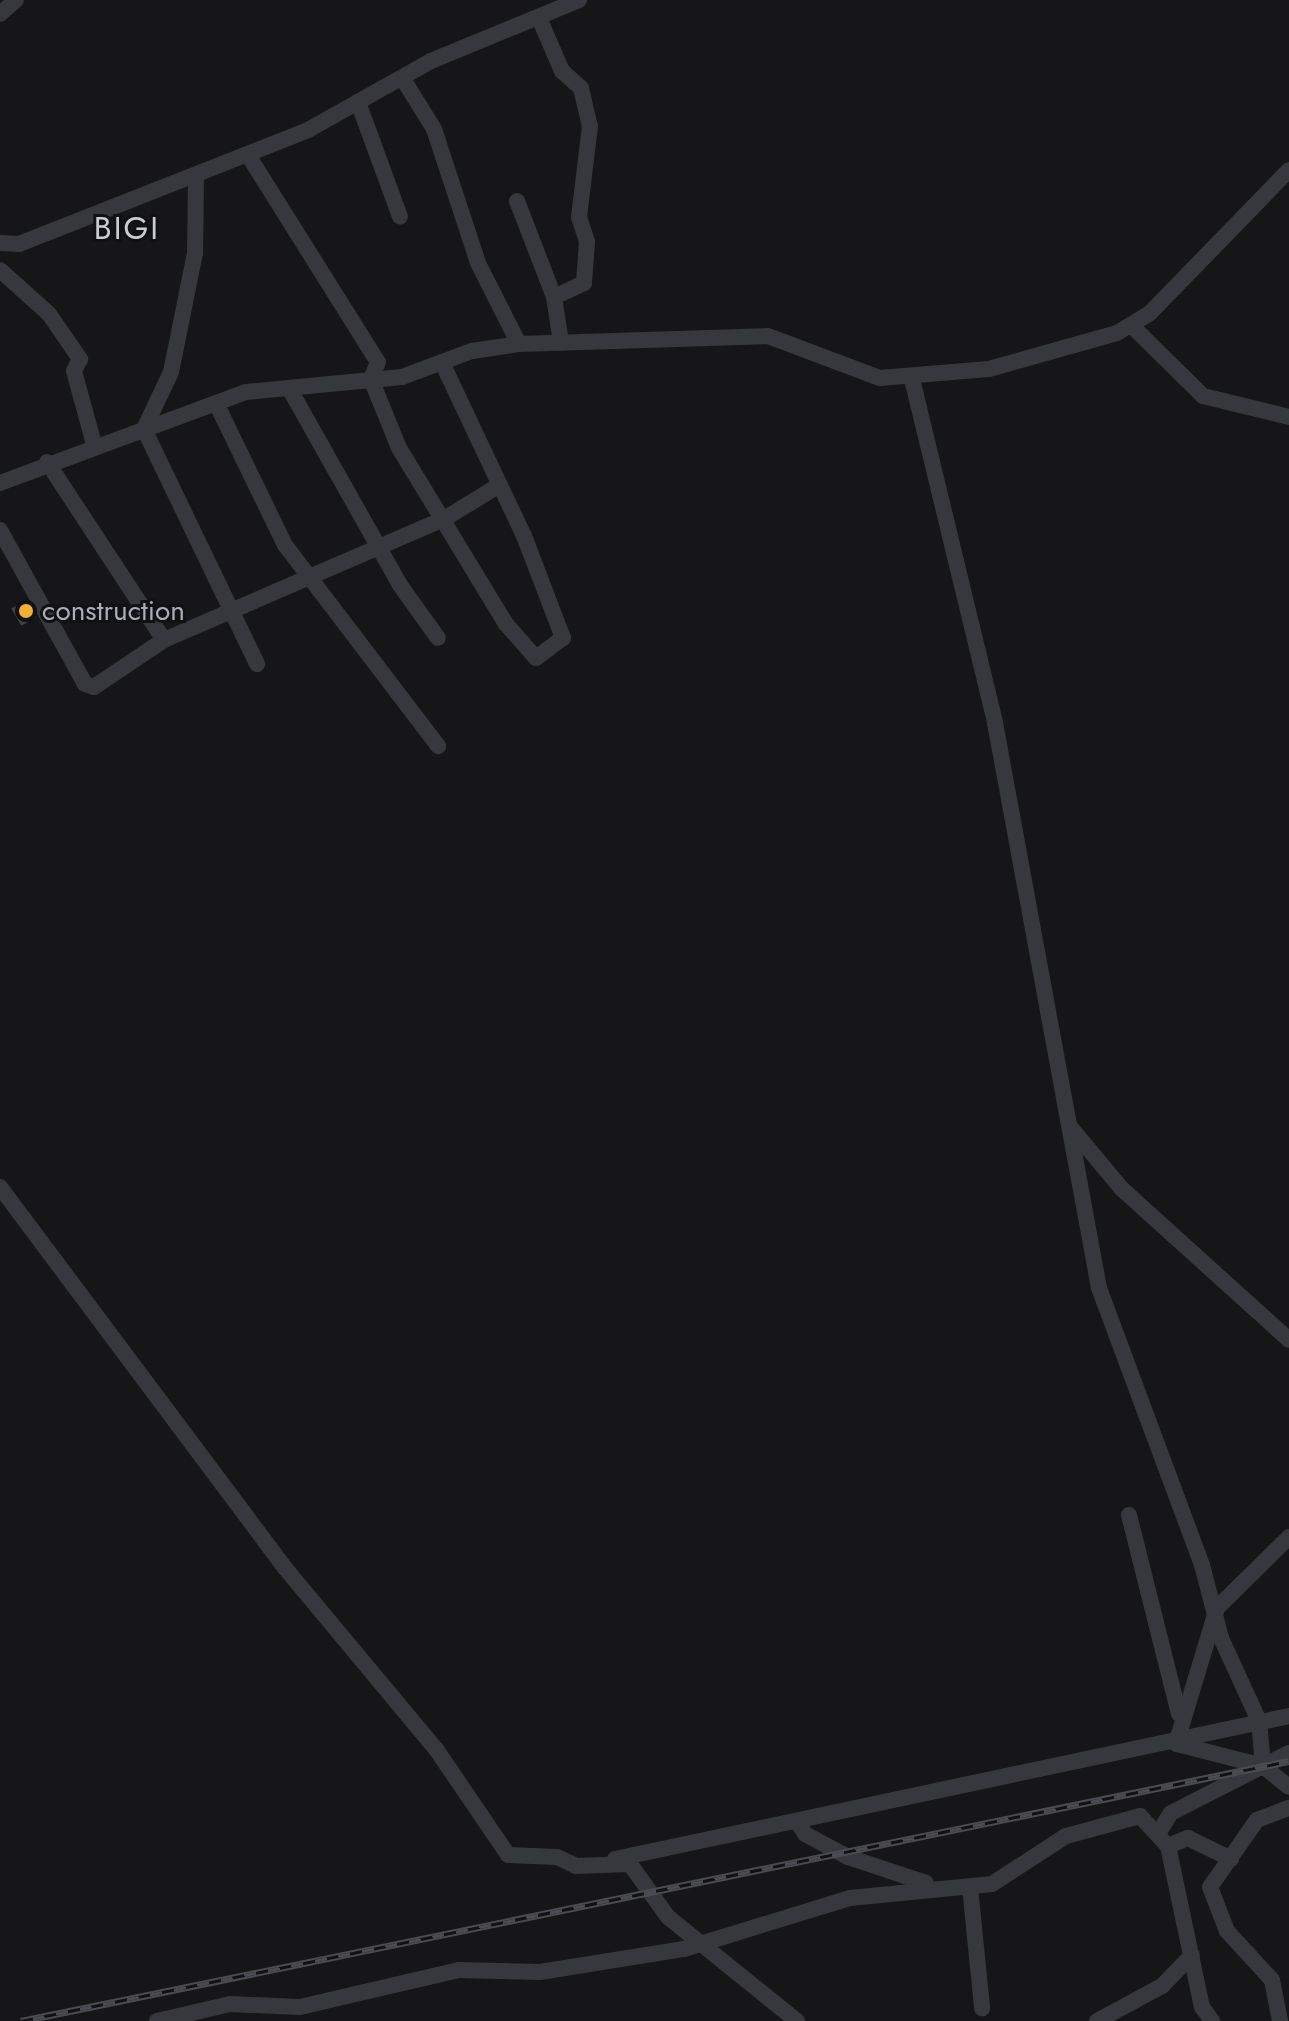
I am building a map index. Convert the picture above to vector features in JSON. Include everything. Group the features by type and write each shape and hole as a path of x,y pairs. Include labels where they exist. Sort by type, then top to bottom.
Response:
{"street":[{"path":"0,14 16,0"},
{"path":"2,247 248,155 573,1"},
{"path":"539,18 562,71 581,88 590,126 579,217 587,242 584,283 554,297"},
{"path":"403,79 434,129 478,263 519,344"},
{"path":"358,102 400,217"},
{"path":"248,155 339,289 378,362 371,379 380,416 506,624 536,658 563,638 443,365"},
{"path":"0,483 94,444 216,403 289,388 371,379 443,365 472,351 519,344 768,336 854,374 912,379 989,369 1131,325 1177,289 1289,170"},
{"path":"144,429 171,372 195,253 196,176"},
{"path":"517,201 554,297 561,342"},
{"path":"0,270 49,314 80,359 74,371 94,444"},
{"path":"1131,325 1203,396 1289,417"},
{"path":"912,379 995,723 1099,1288 1217,1608 1221,1638 1259,1721 1263,1766"},
{"path":"289,388 438,638"},
{"path":"216,403 285,545 438,746"},
{"path":"144,429 233,607 235,627 257,664"},
{"path":"47,462 164,640"},
{"path":"0,530 85,684 94,687 164,640 233,607 444,519 498,486"},
{"path":"1067,1120 1122,1189 1289,1340"},
{"path":"0,1187 285,1568 436,1749 508,1855 557,1857 576,1866 612,1860 1176,1744 1289,1716"},
{"path":"1129,1515 1179,1716"},
{"path":"1176,1744 1179,1716 1217,1608 1289,1537"},
{"path":"1176,1744 1263,1766 1289,1787"},
{"path":"1212,2021 1192,1955 1164,1839 1171,1813 1289,1753"},
{"path":"1280,2021 1272,1980 1227,1931 1210,1887 1257,1820 1289,1808"},
{"path":"157,2021 230,2004 300,2007 459,1970 540,1972 704,1944 850,1898 931,1885 970,1887 1010,1878 1066,1836 1140,1816 1164,1839 1188,1838 1231,1859"},
{"path":"797,1821 805,1834 848,1857 931,1885"},
{"path":"612,1860 642,1875 658,1906 797,2021"},
{"path":"970,1887 982,2008"},
{"path":"1097,2021 1162,1986 1192,1955"}],"building":[{"name":"construction","path":"26,600 36,617 21,626 11,608"}],"railway":[{"path":"21,2021 1289,1761"}],"place":[{"name":"construction","path":"26,611"}],"district":[{"name":"BIGI","path":"127,228"}]}
